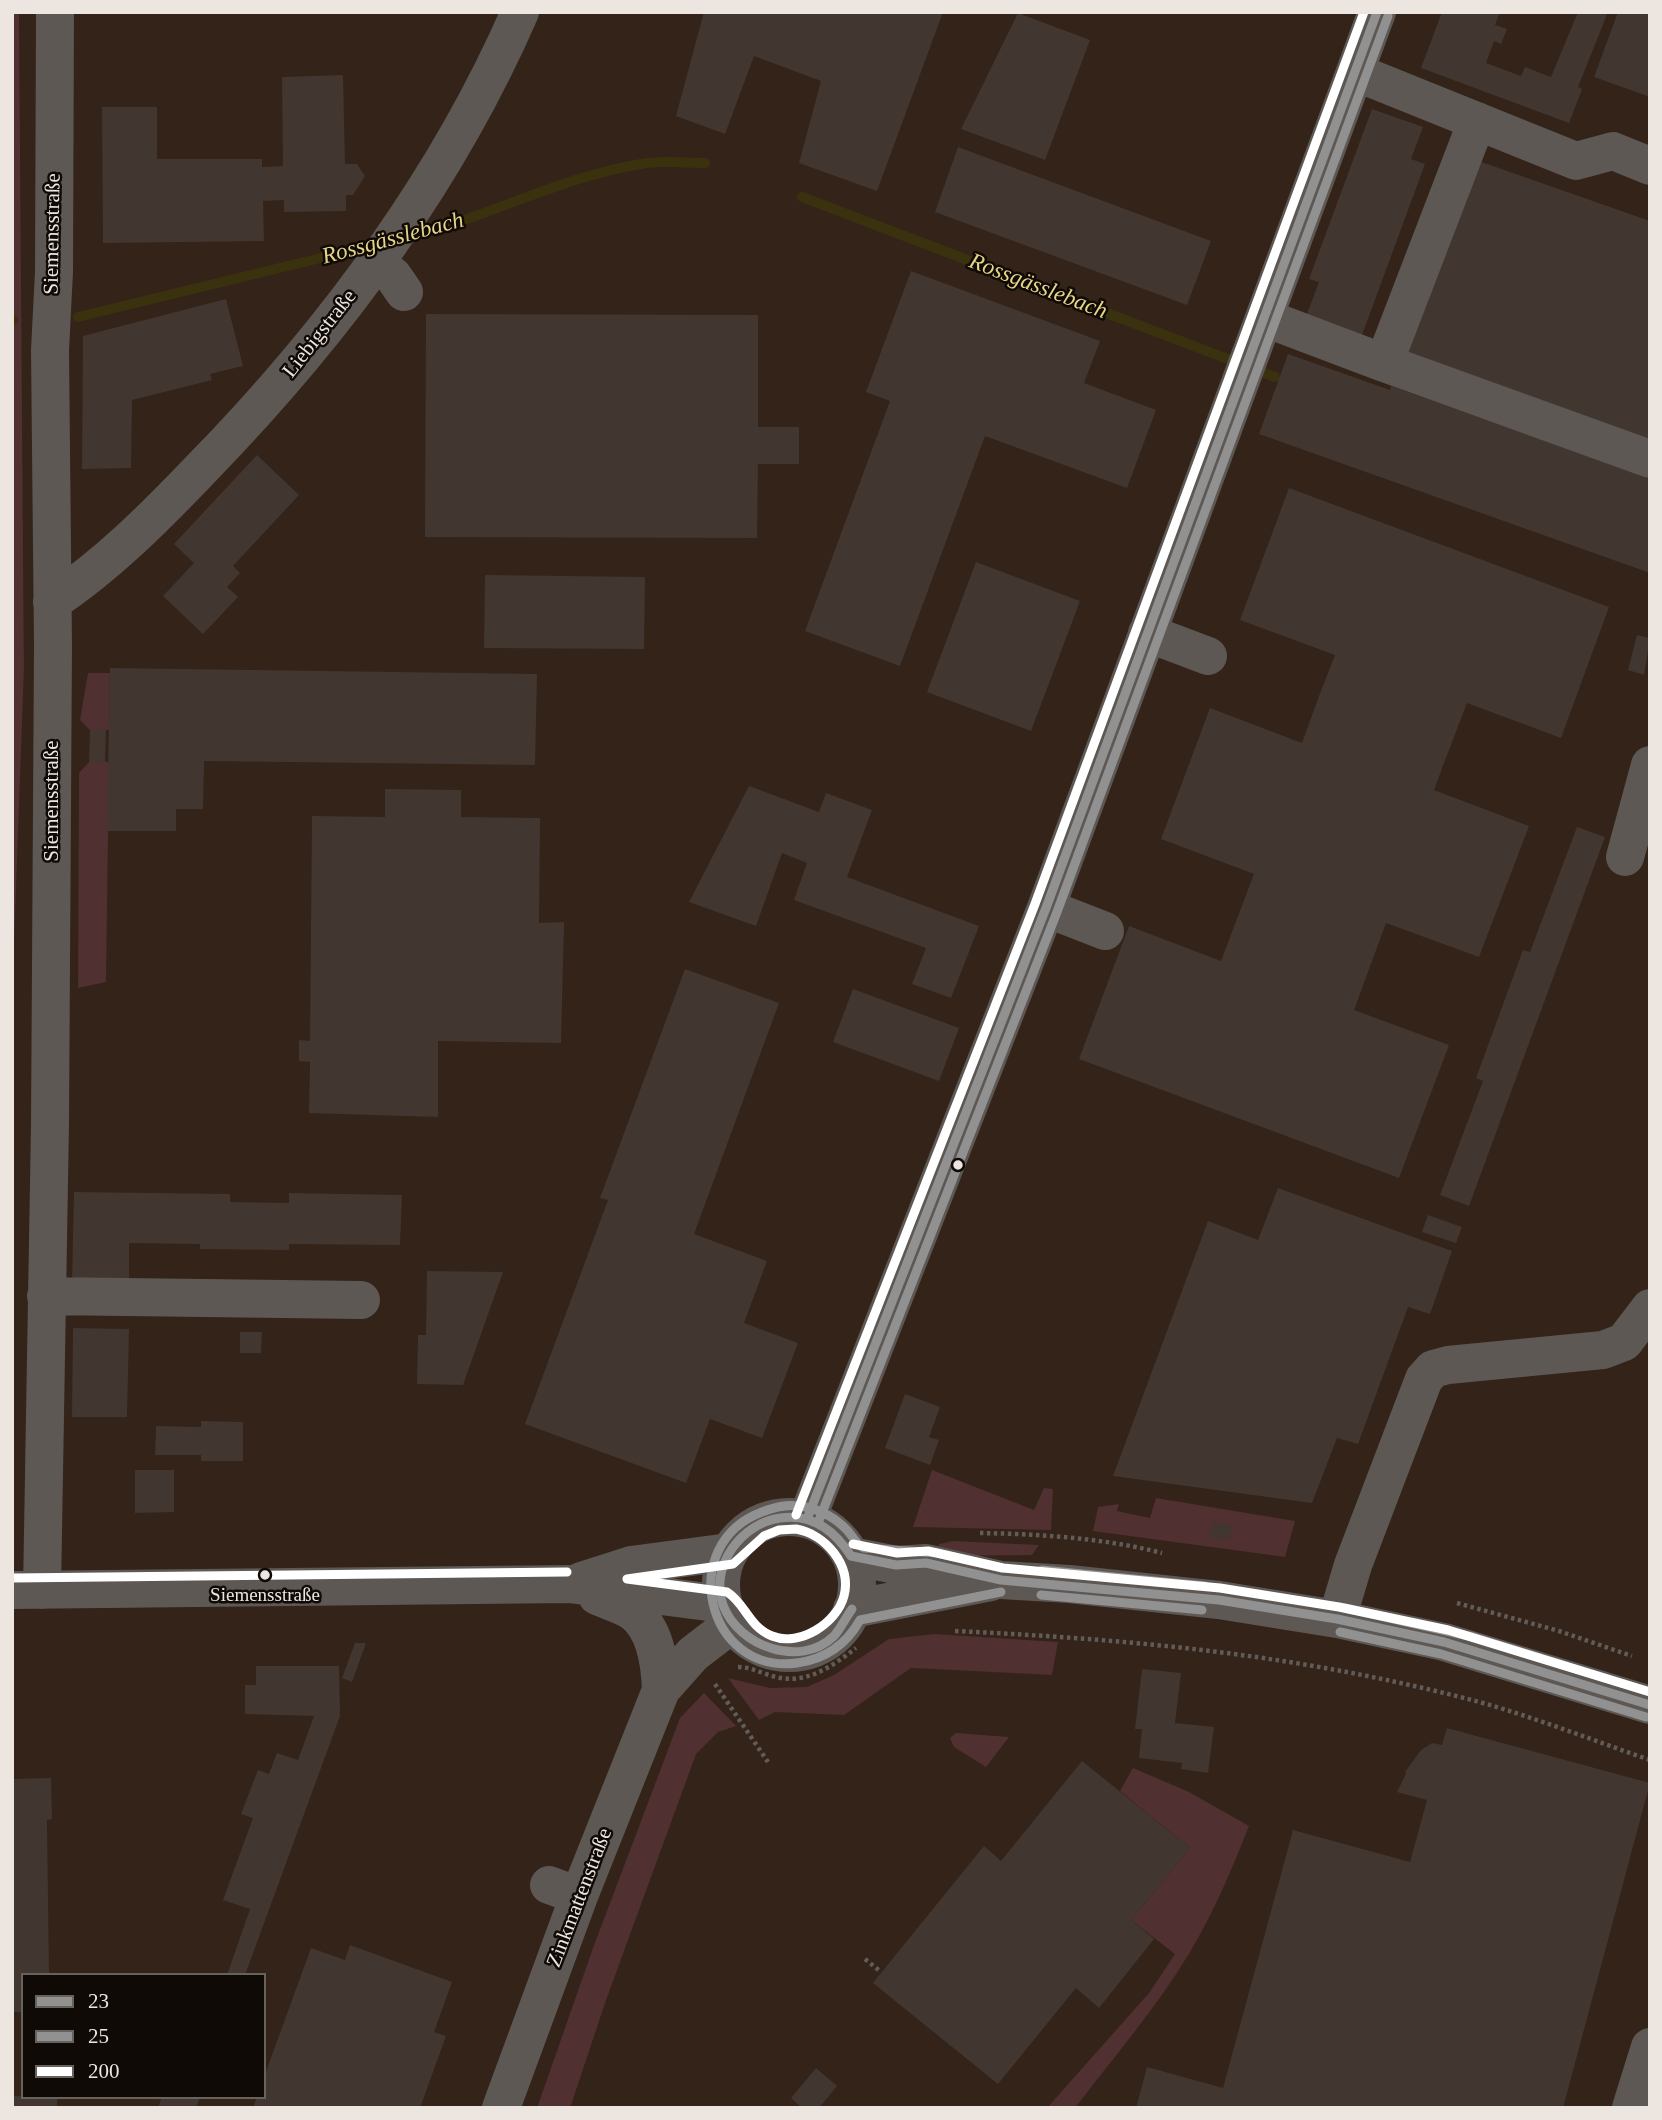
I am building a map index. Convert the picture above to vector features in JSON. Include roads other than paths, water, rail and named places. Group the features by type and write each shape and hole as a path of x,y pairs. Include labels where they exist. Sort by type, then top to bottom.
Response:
{"street":[{"name":"Siemensstraße","path":"27,1590 46,1296 52,602 50,350 55,12"},
{"name":"Liebigstraße","path":"52,602 80,583 142,530 262,407 376,263 431,181 506,46 520,12"},
{"path":"807,1519 1046,908 1377,12"},
{"path":"1355,72 1576,161 1612,151 1650,166"},
{"path":"1384,363 1478,121"},
{"path":"376,263 393,276 404,292"},
{"path":"1262,326 1384,363 1650,459"},
{"path":"1147,633 1208,656"},
{"path":"1625,857 1650,765"},
{"path":"1046,908 1105,931"},
{"path":"46,1296 362,1300"},
{"path":"1337,1619 1353,1565 1424,1379 1433,1369 1448,1365 1603,1350 1624,1342 1650,1308"},
{"path":"27,1590 569,1584 727,1614 761,1647 784,1653 800,1652 822,1644 835,1635 852,1609 857,1583 850,1556 828,1529 807,1519 787,1517 758,1524 742,1536 729,1552 722,1570 727,1614"},
{"path":"569,1584 631,1565 729,1552"},
{"path":"850,1556 896,1565 926,1563 1001,1580 1069,1584 1219,1600 1337,1619 1444,1642 1650,1705"},
{"path":"852,1609 1001,1580"},
{"name":"Zinkmattenstraße","path":"501,2108 564,1890 661,1690 660,1665 652,1638 634,1612 569,1584"},
{"name":"Zinkmattenstraße","path":"661,1690 700,1664 727,1614"},
{"path":"1631,2108 1650,2047"}],"waterway":[{"name":"Rossgässlebach","path":"407,237 611,170 657,162 705,163"},
{"name":"Rossgässlebach","path":"802,197 1275,377"},
{"name":"Rossgässlebach","path":"78,317 374,245"}],"place":[{"name":"Siemensstraße","path":"265,1575"}]}
